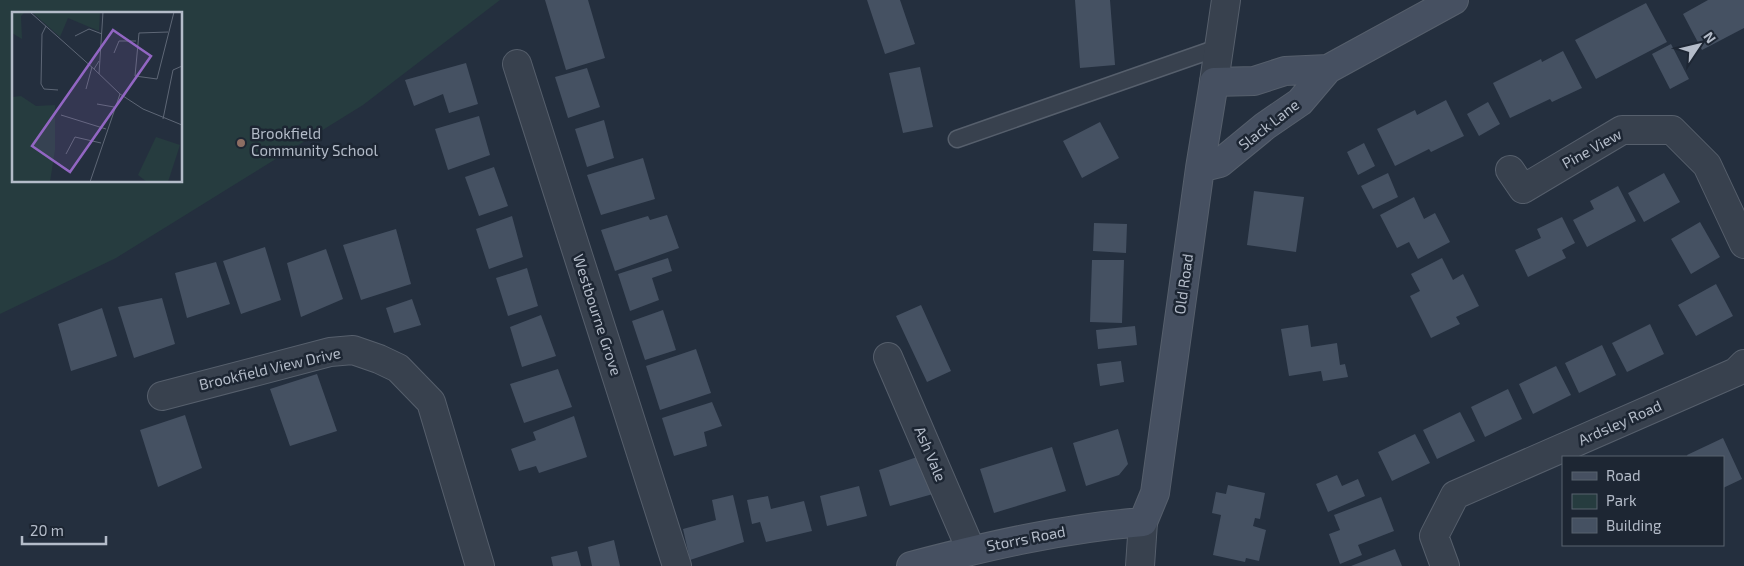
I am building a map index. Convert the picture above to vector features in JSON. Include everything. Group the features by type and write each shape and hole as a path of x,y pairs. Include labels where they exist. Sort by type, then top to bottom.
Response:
{"main road":[{"name":"Slack Lane","path":"1200,168 1220,163 1266,126 1300,102 1328,69 1454,0"},
{"name":"Slack Lane","path":"1214,82 1254,81 1285,71 1328,69"},
{"name":"Old Road","path":"1143,522 1154,493 1214,82"},
{"name":"Storrs Road","path":"911,566 971,550 1078,529 1143,522"}],"street":[{"name":"Old Road","path":"1214,82 1226,0"},
{"name":"Westbourne Grove","path":"518,64 677,566"},
{"name":"Pine View","path":"1510,170 1523,189 1622,130 1672,130 1707,166 1744,244"},
{"name":"Brookfield View Drive","path":"162,396 330,352 353,350 398,368 431,402 480,566"},
{"name":"Ash Vale","path":"888,357 971,550"},
{"name":"Ardsley Road","path":"1445,566 1434,536 1455,495 1736,372 1744,364"},
{"name":"Old Road","path":"1140,566 1143,522"}],"lane":[{"path":"957,140 1220,47"}],"green space":[{"name":"Brookfield Community School","path":"0,0 500,0 363,105 116,258 0,314"}],"building":[{"path":"545,0 588,0 605,58 566,70"},
{"path":"867,0 900,0 915,44 885,54"},
{"path":"1075,0 1110,0 1115,65 1080,68"},
{"path":"1708,0 1744,0 1744,28 1702,50 1683,14"},
{"path":"1646,3 1667,42 1596,79 1575,40"},
{"path":"1671,44 1689,79 1670,89 1652,54"},
{"path":"1563,51 1582,88 1552,102 1550,99 1510,118 1493,83 1541,59 1542,62"},
{"path":"466,63 478,104 449,113 443,94 414,106 405,80"},
{"path":"920,67 933,127 903,133 889,73"},
{"path":"587,68 600,107 568,118 555,77"},
{"path":"1446,100 1464,136 1431,152 1429,149 1395,166 1377,129 1415,110 1417,115"},
{"path":"1488,102 1500,124 1479,136 1467,114"},
{"path":"479,116 490,155 448,170 435,129"},
{"path":"604,120 614,158 587,167 575,129"},
{"path":"1100,122 1119,158 1082,178 1063,141"},
{"path":"1364,143 1375,166 1358,175 1347,152"},
{"path":"643,158 655,199 601,215 587,175"},
{"path":"494,167 508,206 479,216 465,177"},
{"path":"1388,173 1398,197 1373,209 1361,186"},
{"path":"1664,173 1680,202 1644,222 1628,193"},
{"path":"1618,186 1636,221 1587,247 1573,220 1594,209 1590,201"},
{"path":"1254,191 1304,197 1296,252 1247,245"},
{"path":"1414,197 1424,219 1435,213 1450,242 1418,259 1409,242 1397,248 1380,215"},
{"path":"667,215 679,248 615,271 601,230 648,216 650,220"},
{"path":"512,216 523,257 489,269 476,229"},
{"path":"1562,217 1575,243 1562,250 1566,258 1528,277 1515,250 1541,238 1537,229"},
{"path":"1700,222 1720,257 1691,274 1671,239"},
{"path":"1094,223 1127,224 1126,253 1093,251"},
{"path":"396,229 411,284 361,300 343,245"},
{"path":"265,247 281,300 241,314 223,261"},
{"path":"326,249 343,299 301,317 287,263"},
{"path":"668,258 672,271 652,278 659,300 630,311 618,274"},
{"path":"1442,258 1453,280 1463,274 1479,306 1456,317 1460,324 1431,338 1410,296 1420,291 1411,274"},
{"path":"1092,260 1124,260 1122,323 1090,322"},
{"path":"216,262 230,304 187,318 175,273"},
{"path":"527,268 538,306 508,316 496,278"},
{"path":"1716,284 1733,316 1696,336 1678,305"},
{"path":"162,298 175,344 134,358 118,307"},
{"path":"412,299 421,325 394,333 386,308"},
{"path":"921,305 951,371 927,382 896,316"},
{"path":"102,308 117,356 71,371 58,324"},
{"path":"663,310 676,350 645,360 632,321"},
{"path":"541,315 556,356 522,367 510,327"},
{"path":"1650,324 1664,354 1627,372 1612,343"},
{"path":"1308,325 1311,347 1337,343 1340,365 1345,364 1348,377 1323,381 1321,371 1289,376 1281,329"},
{"path":"1135,326 1137,345 1098,349 1096,330"},
{"path":"1602,345 1616,375 1579,393 1565,363"},
{"path":"696,349 711,393 660,410 646,366"},
{"path":"1121,361 1124,382 1100,386 1097,364"},
{"path":"1556,366 1571,395 1533,414 1519,384"},
{"path":"558,369 572,407 524,423 510,384"},
{"path":"317,374 337,431 290,446 270,389"},
{"path":"1508,389 1522,419 1485,437 1471,407"},
{"path":"712,402 722,426 704,432 707,446 674,456 662,418"},
{"path":"1460,412 1475,441 1437,459 1423,430"},
{"path":"185,415 202,468 158,487 140,430"},
{"path":"574,416 587,457 539,473 536,466 519,471 511,449 536,440 533,432"},
{"path":"1118,429 1128,464 1119,475 1086,486 1073,443"},
{"path":"1415,434 1430,463 1392,481 1378,452"},
{"path":"1723,438 1742,479 1724,488 1724,456 1687,455"},
{"path":"1052,447 1066,491 994,513 980,469"},
{"path":"920,456 933,494 890,506 879,470"},
{"path":"1337,475 1342,486 1358,479 1365,496 1328,512 1316,484"},
{"path":"1228,485 1265,493 1260,519 1255,518 1253,526 1266,530 1259,561 1246,558 1245,562 1213,555 1221,515 1212,513 1216,492 1226,494"},
{"path":"859,486 867,516 827,526 820,496"},
{"path":"733,495 744,542 690,560 683,529 716,520 712,500"},
{"path":"768,496 771,509 804,501 812,531 766,542 760,522 752,524 747,500"},
{"path":"1381,497 1394,531 1358,545 1362,555 1340,564 1329,534 1340,530 1334,515"},
{"path":"614,540 620,566 592,566 588,547"},
{"path":"1395,549 1402,566 1351,566"},
{"path":"577,551 581,566 553,566 551,557"}],"place":[{"name":"Brookfield Community School","path":"241,143"}]}
